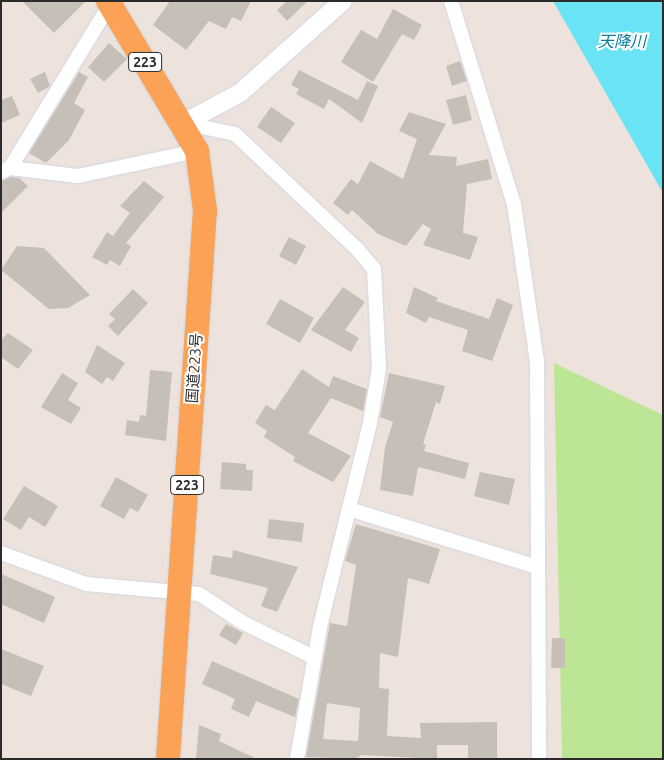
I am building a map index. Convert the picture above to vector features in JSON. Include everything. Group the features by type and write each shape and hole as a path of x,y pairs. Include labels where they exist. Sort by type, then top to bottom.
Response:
{"highway":[{"name":"国道223号","path":"109,3 184,122 197,150 204,210 168,759"}],"street":[{"path":"184,122 240,93 343,1"},
{"path":"451,1 499,146 516,213 537,361 539,759"},
{"path":"109,3 6,170 78,176 125,169 197,150"},
{"path":"184,122 235,134 358,250 374,270 379,368 349,509 314,657 297,759"},
{"path":"349,509 537,567"},
{"path":"1,553 86,584 199,594 242,622 314,657"}],"green space":[{"path":"554,363 663,415 663,759 562,759"}],"water":[{"name":"天降川","path":"553,1 663,1 663,193"}],"building":[{"path":"22,1 86,1 54,33"},
{"path":"170,1 251,1 241,21 232,17 226,29 209,21 186,50 153,25"},
{"path":"287,1 308,1 287,21 277,10"},
{"path":"393,9 422,25 414,40 402,34 373,82 341,62 361,30 377,39"},
{"path":"109,43 127,59 104,82 88,67"},
{"path":"460,61 467,81 452,86 446,66"},
{"path":"299,70 358,100 367,81 378,86 362,123 329,99 324,109 296,94 299,89 291,85"},
{"path":"45,72 50,86 38,93 30,79"},
{"path":"79,72 88,77 74,103 85,110 69,140 46,163 29,153"},
{"path":"466,95 472,120 453,125 446,100"},
{"path":"12,96 20,115 1,123 1,100"},
{"path":"271,107 295,123 281,143 257,127"},
{"path":"409,112 446,124 429,155 457,157 456,166 488,159 492,179 467,184 463,233 478,237 470,260 423,245 431,229 423,224 406,246 378,234 352,210 348,215 333,203 351,179 358,184 370,161 403,179 417,139 399,131"},
{"path":"11,177 19,178 28,186 1,213 1,181"},
{"path":"144,181 164,197 126,243 131,246 120,266 110,260 107,265 92,257 107,232 113,236 130,213 120,206"},
{"path":"289,237 306,246 296,265 279,256"},
{"path":"17,246 44,248 90,295 68,308 49,309 1,270"},
{"path":"343,287 365,302 345,330 359,338 351,352 311,330"},
{"path":"414,287 438,298 436,301 489,319 497,298 513,305 492,361 462,351 468,330 429,317 426,323 406,313"},
{"path":"133,289 148,303 118,336 108,326 115,319 109,314"},
{"path":"280,299 314,318 300,343 266,324"},
{"path":"8,333 33,350 18,369 1,357 1,340"},
{"path":"97,345 125,363 113,381 107,377 102,384 85,372"},
{"path":"302,369 329,387 333,376 367,389 363,411 331,398 308,433 351,456 333,482 293,461 295,457 264,437 267,431 255,423 266,405 275,410"},
{"path":"150,370 172,372 166,441 125,435 127,420 139,422 140,415 146,416"},
{"path":"62,373 78,383 68,400 81,408 71,424 41,407"},
{"path":"389,373 445,386 440,404 436,402 423,444 426,445 424,451 469,463 465,479 418,467 413,496 380,490 385,447 393,422 380,417"},
{"path":"222,462 246,464 246,470 253,470 252,491 220,489"},
{"path":"480,472 515,479 509,505 474,496"},
{"path":"116,477 148,495 138,512 130,508 124,519 100,506"},
{"path":"24,486 58,506 45,527 29,517 21,530 3,519"},
{"path":"269,519 304,523 302,542 267,538"},
{"path":"356,524 440,549 429,584 408,578 398,657 380,653 379,688 389,689 387,736 421,738 420,723 497,722 497,759 468,759 468,745 437,745 437,759 362,755 354,759 306,757 330,623 347,626 356,565 345,561","holes":["327,703 360,708 358,741 323,739"]},
{"path":"233,550 298,567 277,612 261,606 268,588 210,574 213,555 232,558"},
{"path":"1,574 55,597 44,623 1,604"},
{"path":"226,624 243,633 236,645 219,635"},
{"path":"552,638 565,638 565,668 551,668"},
{"path":"1,649 44,666 31,696 1,684"},
{"path":"212,661 299,699 295,717 256,701 249,717 231,709 235,699 202,684"},
{"path":"199,725 221,734 219,741 257,759 196,759"}]}
